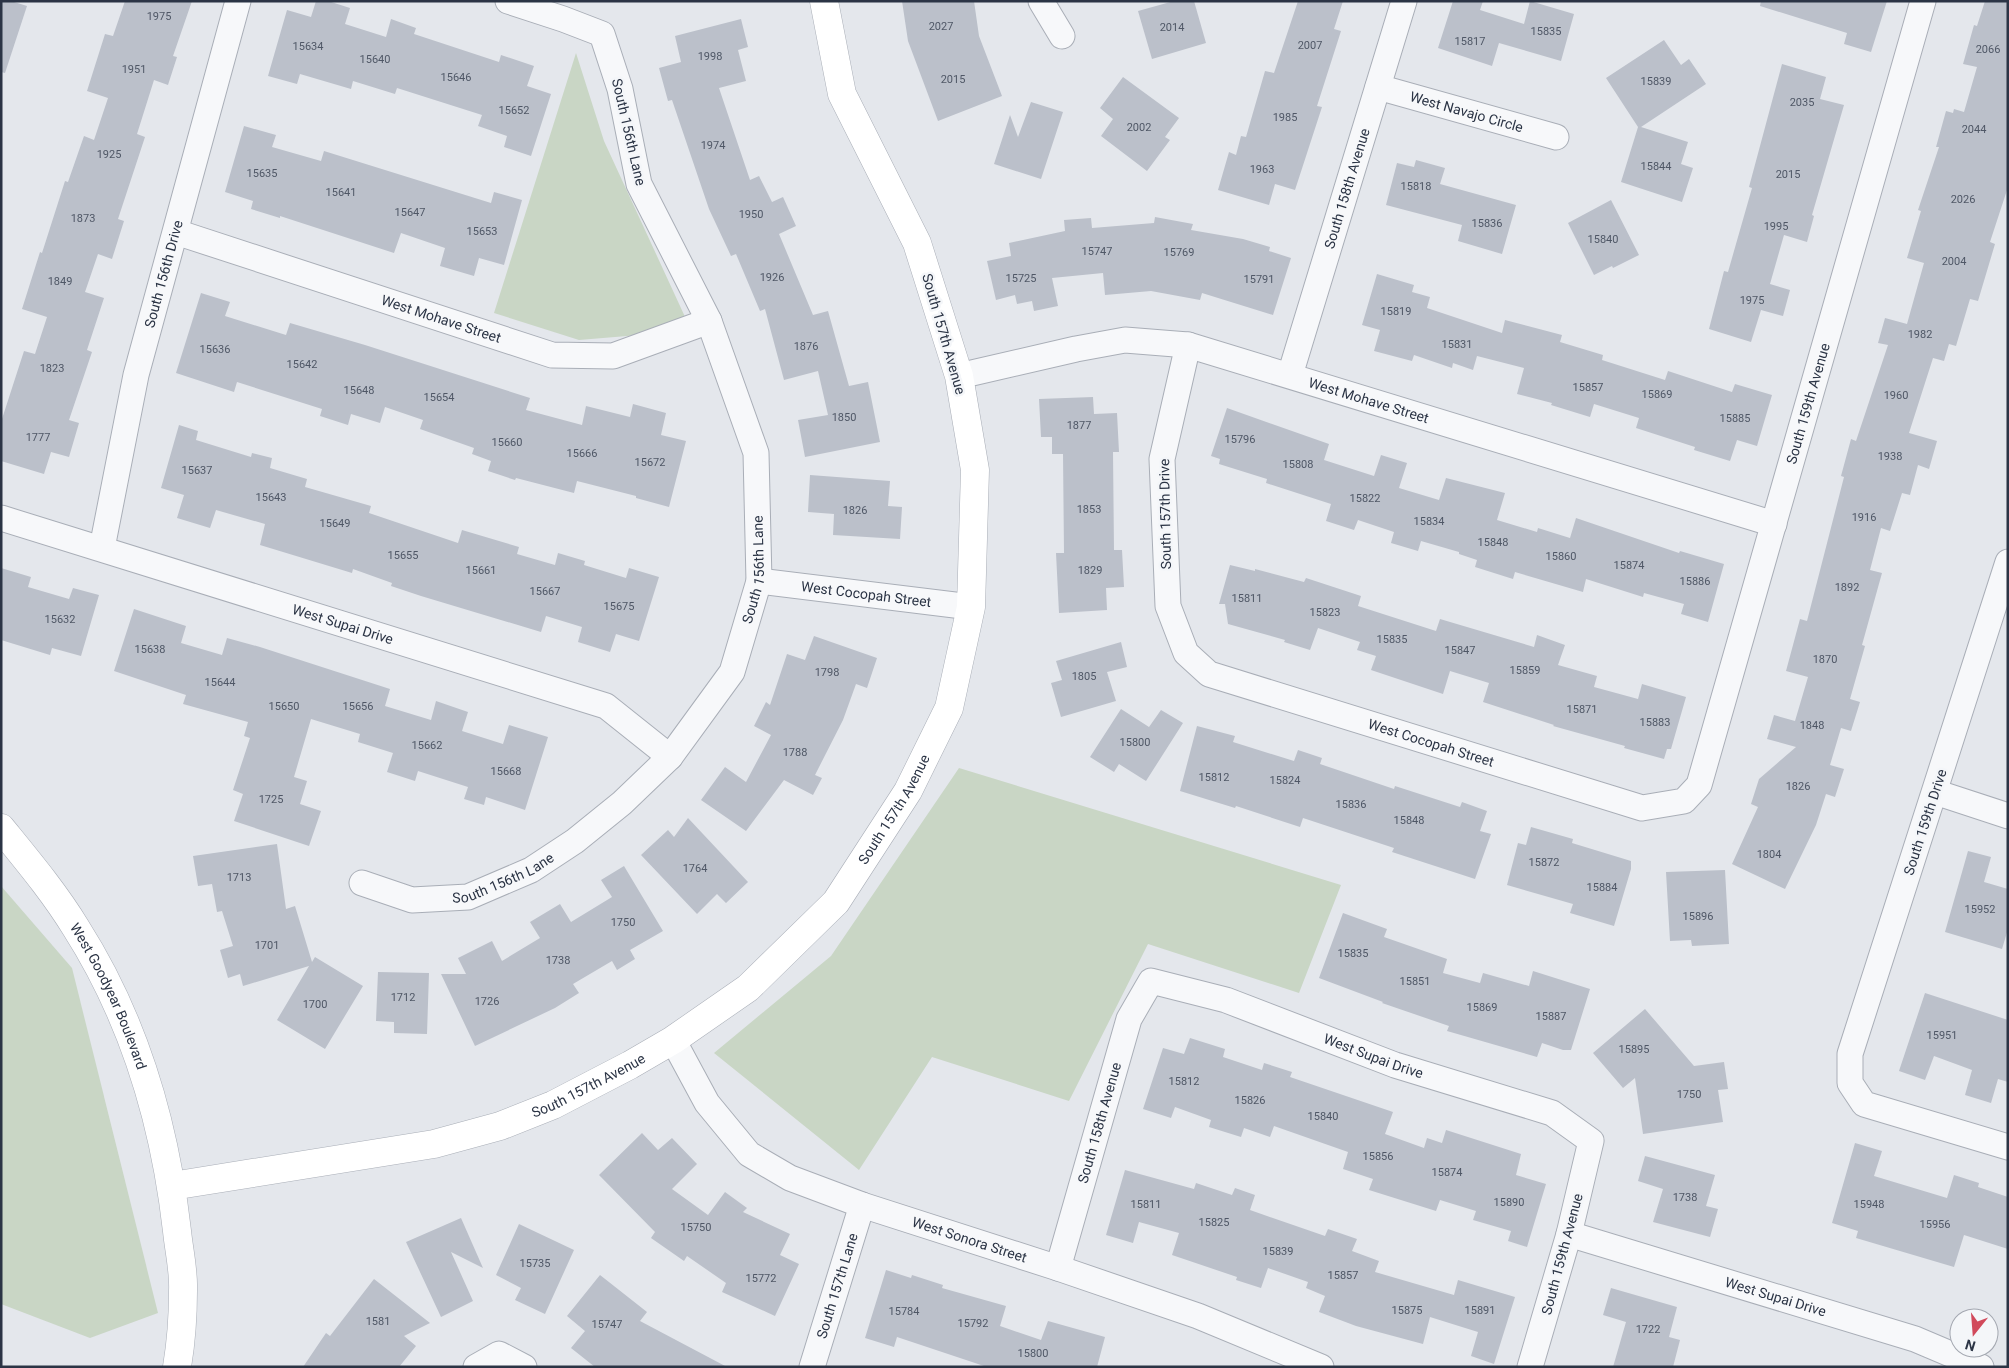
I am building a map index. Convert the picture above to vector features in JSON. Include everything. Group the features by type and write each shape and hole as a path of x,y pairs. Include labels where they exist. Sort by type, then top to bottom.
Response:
{"street":[{"name":"South 156th Drive","path":"102,548 136,376 238,1"},
{"name":"South 156th Lane","path":"362,883 412,900 468,897 531,870 575,841 622,803 670,757 732,672 759,581 756,454 709,321 639,184 620,89 602,34 508,1"},
{"name":"South 157th Avenue","path":"172,1186 434,1144 500,1126 553,1105 630,1065 673,1040 748,988 836,902 908,791 949,708 972,607 975,470 959,376 917,243 842,94 824,1"},
{"path":"1041,1 1062,36"},
{"name":"South 158th Avenue","path":"1290,375 1404,1"},
{"name":"South 159th Avenue","path":"1684,801 1699,785 1923,1"},
{"name":"West Navajo Circle","path":"1378,87 1556,137"},
{"name":"West Mohave Street","path":"176,232 552,355 612,356 709,321"},
{"name":"West Mohave Street","path":"959,376 1076,349 1126,340 1188,345 1774,524"},
{"name":"South 157th Drive","path":"1186,653 1168,606 1162,459 1188,345"},
{"name":"West Supai Drive","path":"1,518 606,706 670,757"},
{"name":"South 159th Drive","path":"2008,562 1850,1054 1850,1083 1864,1104 2008,1147"},
{"name":"West Cocopah Street","path":"759,581 972,607"},
{"name":"West Cocopah Street","path":"1186,653 1209,674 1642,808 1684,801"},
{"path":"1935,792 2008,816"},
{"name":"West Goodyear Boulevard","path":"1,828 44,881 76,928 100,970 137,1052 163,1143 172,1186 184,1290 177,1367"},
{"name":"South 158th Avenue","path":"1058,1268 1128,1019 1151,980"},
{"name":"West Supai Drive","path":"1151,980 1226,1000 1395,1065 1552,1113 1591,1141"},
{"name":"West Sonora Street","path":"673,1040 707,1103 749,1154 790,1178 862,1205 1058,1268 1198,1316 1321,1367"},
{"name":"South 159th Avenue","path":"1530,1367 1569,1234 1591,1141"},
{"name":"South 157th Lane","path":"812,1367 862,1205"},
{"name":"West Supai Drive","path":"1569,1234 1915,1339 1981,1367"},
{"path":"476,1367 499,1354 524,1367"}],"green space":[{"path":"576,53 604,141 686,319 639,335 579,340 494,313"},
{"path":"959,768 1341,885 1299,993 1148,944 1069,1101 932,1057 859,1170 714,1053 831,956"},
{"path":"1,886 72,968 158,1313 90,1338 1,1304"}],"building":[{"path":"1,1 11,1 27,6 5,73 1,72"},
{"path":"125,1 192,1 173,56 177,57 168,85 154,80 137,134 145,137 118,219 124,221 112,259 98,254 85,292 104,298 87,350 92,352 69,420 79,423 69,457 51,452 44,474 1,461 1,422 24,351 35,354 47,317 22,309 65,181 68,182 84,136 94,140 108,98 87,91 105,34 113,36"},
{"path":"316,1 328,1 350,8 345,24 386,37 391,19 416,28 414,34 499,62 501,55 534,66 527,86 551,94 531,156 504,147 507,136 478,126 482,115 397,88 395,94 353,81 351,89 300,74 297,84 268,76 287,10 311,17"},
{"path":"902,1 974,1 979,36 1002,96 938,121 908,41"},
{"path":"1174,1 1194,1 1206,43 1152,59 1138,11"},
{"path":"1298,1 1343,1 1334,29 1341,31 1317,106 1322,107 1295,190 1275,184 1269,205 1218,190 1229,152 1236,155 1241,136 1246,137 1265,71 1274,73"},
{"path":"1453,1 1483,1 1480,10 1524,24 1530,1 1574,14 1561,61 1499,43 1492,66 1438,48"},
{"path":"1761,1 1887,1 1871,52 1844,44 1847,33 1760,6"},
{"path":"1985,1 2008,1 2008,187 1990,242 1995,244 1978,301 1970,299 1956,346 1949,344 1944,361 1933,358 1909,433 1937,441 1929,469 1918,465 1910,495 1902,493 1890,531 1881,528 1870,570 1882,573 1862,645 1865,646 1850,699 1860,702 1851,731 1841,728 1830,765 1844,769 1835,797 1826,794 1816,825 1785,889 1732,864 1758,807 1751,804 1759,779 1796,747 1767,739 1774,715 1795,721 1808,677 1786,671 1800,619 1807,621 1844,477 1841,476 1851,439 1856,441 1888,345 1878,343 1885,318 1907,324 1924,263 1907,258 1921,211 1918,210 1939,147 1936,147 1946,111 1953,113 1954,109 1964,112 1977,67 1963,64 1974,25 1977,26"},
{"path":"741,19 748,47 738,50 746,81 719,88 750,180 759,176 772,202 783,197 796,226 779,234 813,315 828,311 849,386 868,382 880,442 805,457 798,420 828,415 818,371 784,380 765,309 760,311 736,254 731,256 709,209 672,100 668,101 659,68 681,62 675,36"},
{"path":"1664,40 1681,65 1689,59 1706,84 1641,127 1688,142 1681,164 1693,168 1682,202 1621,182 1638,127 1606,78"},
{"path":"1782,64 1826,77 1820,99 1844,105 1812,215 1814,216 1807,242 1784,235 1770,284 1790,290 1783,316 1761,310 1751,342 1709,329 1724,271 1728,272 1752,188 1749,187"},
{"path":"1123,77 1179,118 1165,137 1170,140 1147,171 1101,136 1113,119 1100,108"},
{"path":"1031,102 1063,112 1041,179 994,164 1010,115 1018,137"},
{"path":"244,126 276,135 272,147 321,161 324,151 491,203 494,192 522,200 504,265 479,258 474,276 440,266 445,248 401,233 394,253 280,216 280,218 251,209 253,201 225,192"},
{"path":"1416,160 1445,168 1440,184 1516,205 1502,254 1458,241 1462,225 1386,205 1397,163 1414,167"},
{"path":"1611,200 1639,255 1594,275 1568,223"},
{"path":"1155,217 1193,224 1191,230 1243,239 1270,247 1269,251 1291,258 1273,315 1202,293 1200,300 1151,291 1105,295 1103,273 1052,278 1058,306 1034,311 1032,301 1017,304 1015,295 996,300 987,261 1011,256 1009,243 1065,231 1064,220 1091,218 1092,228 1154,223"},
{"path":"1377,274 1414,285 1412,292 1430,297 1427,308 1502,333 1505,320 1562,335 1560,342 1603,355 1602,360 1665,380 1668,371 1732,392 1735,384 1772,395 1757,446 1737,440 1730,461 1694,450 1695,447 1636,428 1639,418 1594,404 1590,417 1551,405 1552,403 1517,394 1524,368 1477,356 1473,370 1453,363 1452,368 1414,355 1412,361 1374,351 1380,330 1362,325"},
{"path":"201,293 230,302 225,316 286,335 290,323 365,345 530,398 526,410 582,425 586,406 630,417 633,404 666,413 661,435 686,441 669,507 636,498 636,496 577,481 574,493 516,478 515,480 488,471 491,461 472,454 474,448 420,429 423,420 385,407 380,423 351,414 348,425 320,416 322,409 237,382 234,392 176,373"},
{"path":"1093,397 1094,414 1117,413 1119,452 1113,452 1114,550 1122,550 1124,587 1106,588 1107,610 1059,613 1056,553 1064,553 1063,454 1052,454 1052,437 1041,437 1039,399"},
{"path":"1227,408 1329,444 1324,460 1374,476 1381,455 1407,463 1399,488 1439,500 1446,478 1505,493 1497,520 1537,532 1538,528 1570,538 1576,518 1679,553 1680,551 1724,564 1708,622 1681,614 1684,604 1644,593 1643,597 1586,579 1583,592 1515,572 1513,579 1475,567 1477,560 1459,554 1459,552 1421,541 1418,551 1391,543 1394,532 1358,520 1354,530 1326,521 1331,504 1266,483 1267,479 1219,464 1220,459 1211,456"},
{"path":"179,425 198,431 196,440 251,457 252,453 272,458 270,468 307,479 305,487 371,506 369,513 458,543 462,530 519,547 517,554 555,565 558,553 585,561 584,565 626,578 629,568 659,577 639,641 616,634 610,652 578,642 582,627 546,616 541,632 391,586 392,583 353,569 352,573 260,545 265,524 216,510 210,528 177,518 184,495 161,488"},
{"path":"810,475 890,481 888,506 902,507 900,539 833,535 834,514 808,512"},
{"path":"1230,565 1255,571 1255,569 1304,582 1306,578 1361,596 1358,606 1436,631 1440,619 1534,647 1537,635 1565,645 1558,665 1597,676 1594,687 1638,699 1642,684 1686,697 1671,749 1667,749 1664,759 1553,726 1483,702 1489,683 1450,671 1443,694 1371,670 1376,656 1357,650 1360,642 1318,628 1310,650 1284,642 1285,640 1228,624 1225,604 1219,604"},
{"path":"1,568 31,577 28,587 69,599 73,588 99,595 81,656 52,648 50,655 1,640"},
{"path":"134,609 186,626 181,643 222,655 227,638 390,689 385,706 431,720 436,701 468,712 462,731 503,744 509,725 548,737 525,810 486,797 484,805 464,799 468,787 418,771 415,781 387,772 393,753 358,742 360,734 311,719 294,777 307,781 300,804 321,811 309,846 234,821 243,794 233,790 250,738 244,736 248,722 183,704 186,695 114,671"},
{"path":"814,636 877,658 867,688 856,684 843,720 815,775 822,778 813,795 784,780 746,831 701,800 725,767 746,782 771,735 754,726 766,702 770,705 787,654 805,660"},
{"path":"1121,642 1127,667 1107,672 1116,701 1061,717 1051,683 1062,680 1056,661"},
{"path":"1121,709 1149,727 1161,710 1183,723 1146,781 1119,764 1114,772 1090,757"},
{"path":"1197,726 1235,736 1233,742 1294,761 1298,750 1322,758 1320,764 1394,789 1395,786 1460,807 1462,802 1487,811 1480,831 1491,834 1475,879 1392,852 1394,848 1303,818 1300,827 1236,806 1235,808 1180,791"},
{"path":"688,818 748,882 726,903 717,894 697,914 641,855 668,830 674,837"},
{"path":"1531,827 1573,839 1572,843 1631,861 1631,869 1614,926 1570,913 1573,904 1507,885 1518,843 1526,845"},
{"path":"277,844 286,909 295,906 312,962 315,957 363,986 325,1049 277,1020 309,966 243,986 240,974 228,978 220,950 233,946 222,911 217,912 212,884 198,886 193,856"},
{"path":"1968,851 1991,857 1984,882 2008,889 2008,929 2002,949 1945,932"},
{"path":"624,866 663,931 630,950 635,959 617,970 612,961 573,984 579,993 555,1008 475,1046 441,974 466,974 458,958 492,941 502,961 540,938 530,922 560,904 571,922 612,897 601,880"},
{"path":"1725,870 1729,944 1692,946 1691,940 1670,941 1666,872"},
{"path":"1343,913 1387,929 1384,937 1447,959 1443,973 1480,983 1483,973 1529,986 1533,971 1590,989 1571,1050 1563,1050 1542,1043 1537,1057 1447,1031 1449,1026 1382,1003 1319,978"},
{"path":"378,972 429,973 427,1034 394,1033 394,1022 376,1021"},
{"path":"1925,993 2008,1020 2008,1082 1998,1079 1991,1103 1965,1095 1972,1070 1934,1056 1925,1080 1899,1071"},
{"path":"1645,1009 1694,1066 1724,1062 1728,1089 1718,1090 1723,1122 1643,1134 1635,1078 1623,1088 1593,1053"},
{"path":"1190,1038 1225,1049 1223,1057 1262,1070 1264,1063 1292,1072 1290,1077 1393,1112 1385,1134 1424,1148 1427,1138 1442,1143 1446,1130 1521,1154 1516,1175 1546,1184 1527,1247 1508,1241 1511,1231 1473,1220 1476,1211 1440,1200 1436,1211 1369,1190 1373,1179 1343,1169 1348,1152 1274,1126 1270,1137 1244,1128 1241,1137 1209,1127 1211,1120 1175,1107 1171,1118 1143,1109 1163,1048 1184,1054"},
{"path":"642,1133 658,1150 672,1138 697,1164 672,1189 708,1215 725,1192 747,1208 743,1212 790,1234 780,1255 799,1264 775,1316 722,1292 726,1283 687,1256 684,1261 651,1238 655,1232 599,1175"},
{"path":"1855,1143 1882,1151 1874,1176 1947,1198 1954,1175 1979,1183 1978,1187 2008,1197 2008,1249 1964,1235 1954,1267 1856,1238 1858,1231 1832,1223"},
{"path":"1645,1156 1715,1175 1706,1206 1718,1209 1710,1237 1653,1222 1663,1189 1638,1181"},
{"path":"1125,1170 1194,1189 1196,1183 1232,1195 1235,1188 1255,1195 1250,1210 1325,1236 1328,1229 1357,1239 1352,1251 1379,1261 1375,1272 1454,1295 1458,1280 1515,1297 1494,1364 1471,1356 1478,1332 1430,1317 1423,1344 1356,1326 1319,1312 1325,1296 1306,1288 1308,1282 1268,1268 1261,1288 1236,1280 1237,1277 1172,1255 1179,1233 1139,1222 1133,1243 1106,1235"},
{"path":"461,1218 483,1268 451,1252 473,1301 441,1317 406,1242"},
{"path":"519,1224 574,1250 545,1314 515,1300 521,1288 496,1275"},
{"path":"886,1270 911,1278 912,1275 943,1285 942,1288 1006,1306 1000,1326 1041,1340 1048,1321 1105,1337 1097,1367 987,1367 897,1337 894,1347 865,1338"},
{"path":"600,1275 647,1312 640,1321 727,1367 595,1367 571,1348 585,1331 567,1316"},
{"path":"374,1279 430,1323 404,1336 416,1346 399,1367 303,1367 326,1333 330,1336"},
{"path":"1611,1288 1677,1307 1669,1337 1680,1340 1673,1367 1613,1367 1626,1322 1603,1315"}]}
